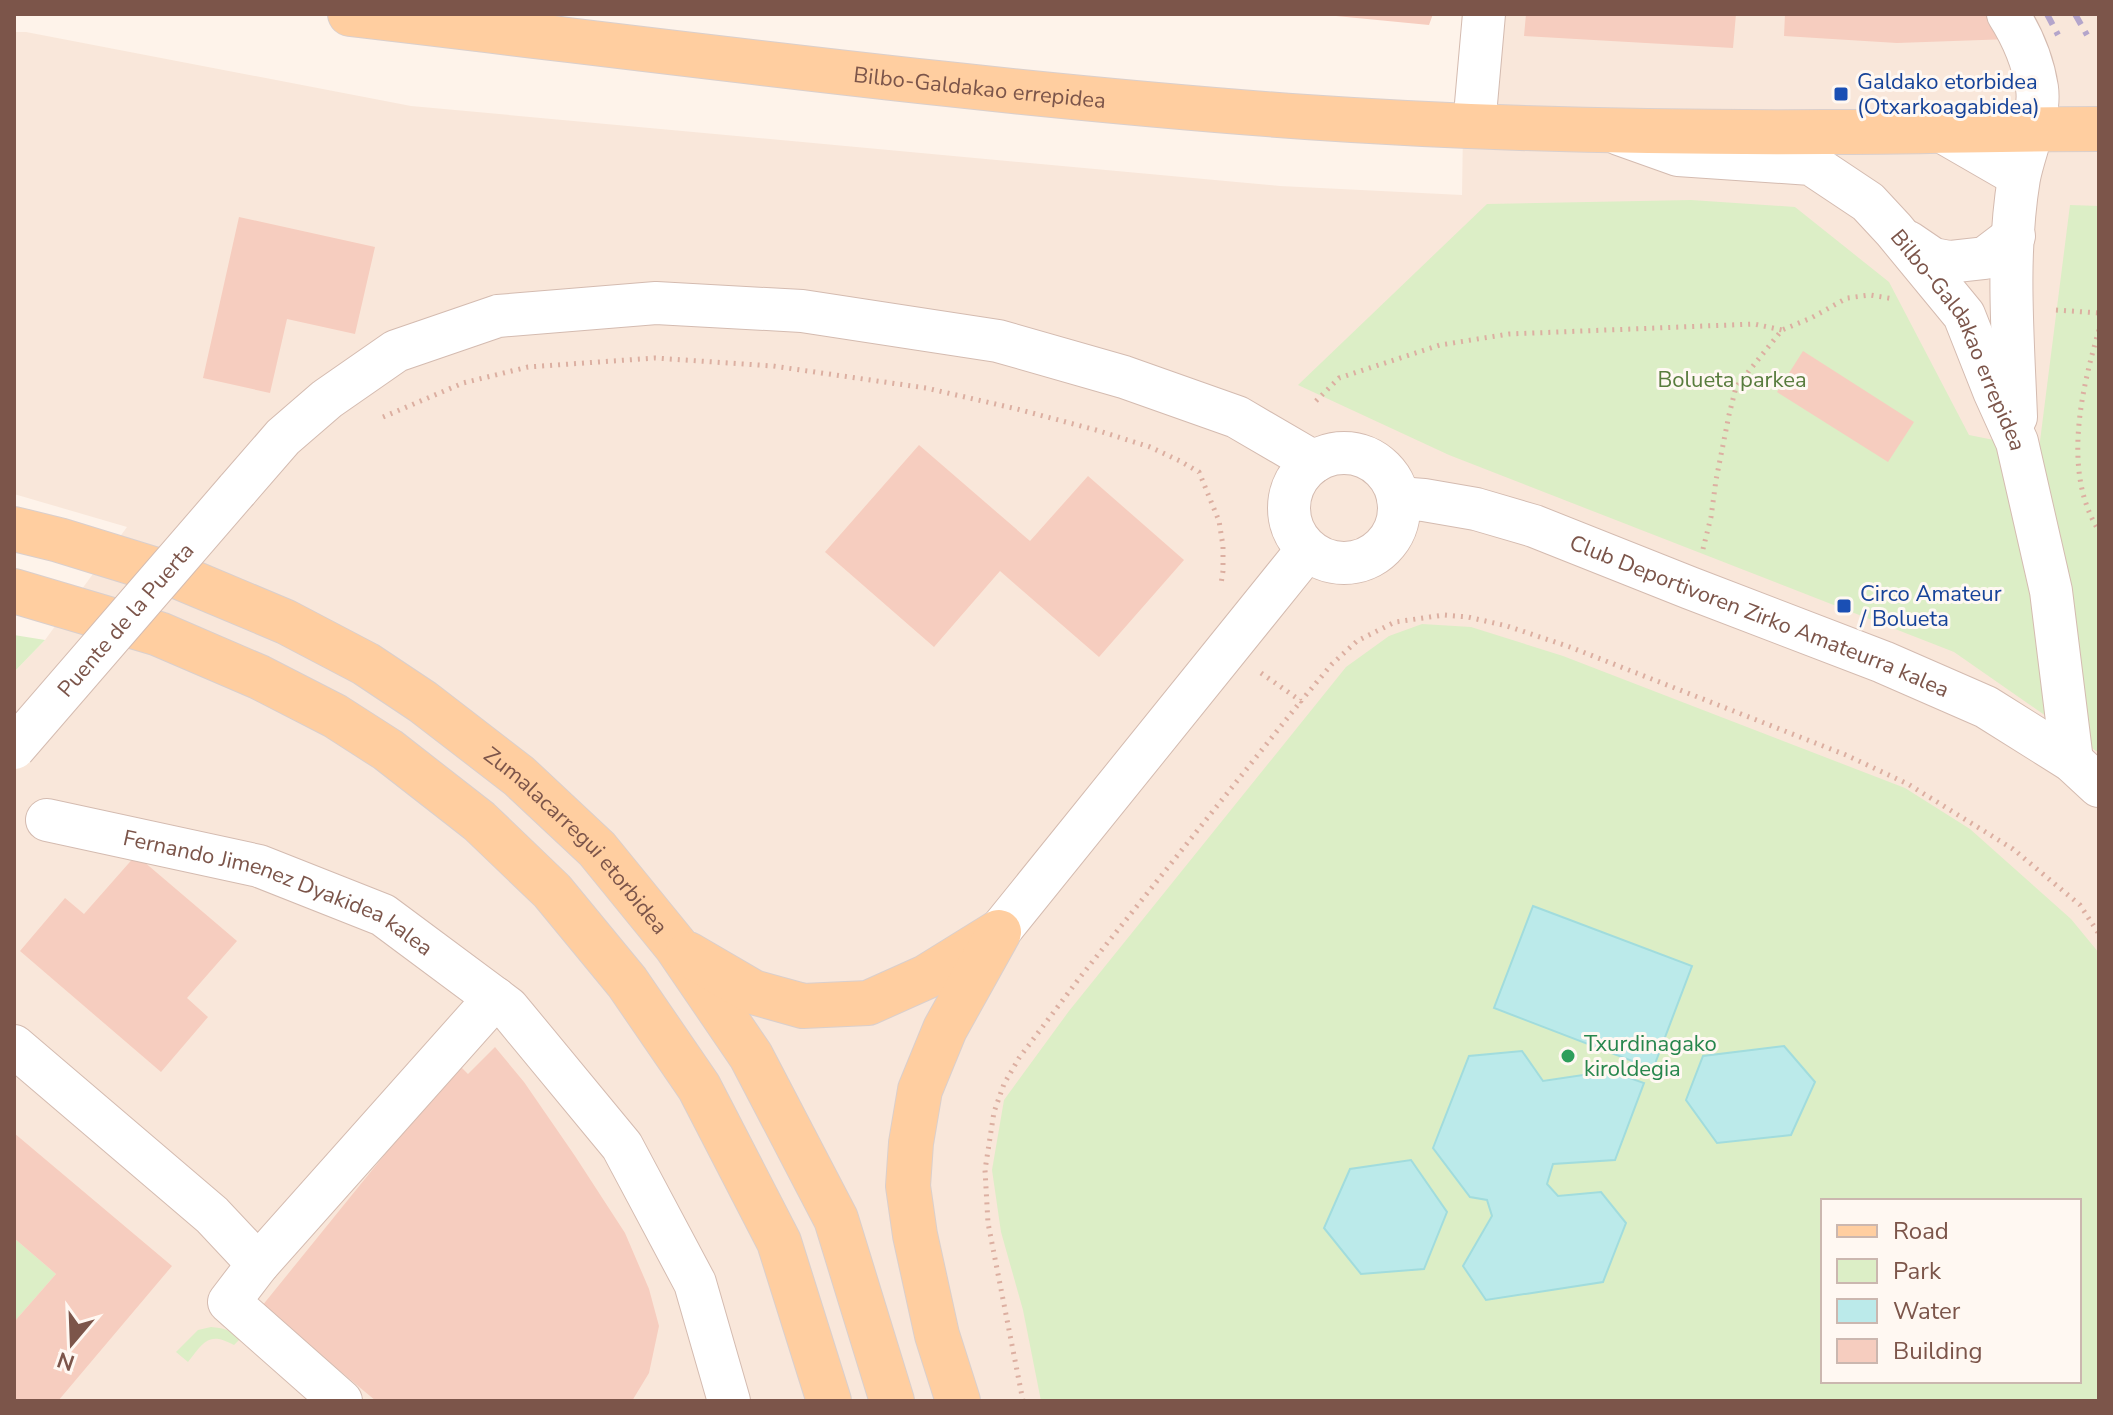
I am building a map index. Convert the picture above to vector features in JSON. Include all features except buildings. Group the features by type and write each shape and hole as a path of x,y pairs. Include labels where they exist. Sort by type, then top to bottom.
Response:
{"main road":[{"name":"Bilbo-Galdakao errepidea","path":"350,14 950,84 1306,117 1611,131 2099,129"},
{"name":"Zumalacarregui etorbidea","path":"14,529 179,577 286,622 366,664 423,702 519,776 597,849 676,946 751,1056 836,1219 892,1401"},
{"path":"14,591 159,634 259,677 335,716 388,750 479,821 552,891 627,982 699,1087 779,1242 829,1401"},
{"path":"676,946 753,992 803,1006 868,1003 926,977 999,932"},
{"path":"958,1401 937,1335 915,1235 908,1186 911,1143 920,1090 945,1029 999,932"}],"street":[{"path":"1474,126 1484,14"},
{"path":"2008,14 2022,36 2037,90 2033,129 2019,176 2014,236 2012,311 2017,442"},
{"path":"2019,176 2099,129"},
{"name":"Bilbo-Galdakao errepidea","path":"1611,131 1678,155 1811,164 1868,202 1964,315 2017,442 2051,591 2086,774"},
{"path":"1941,131 2019,176"},
{"path":"1894,230 1933,259 1949,262 1985,258 2014,236"},
{"name":"Puente de la Puerta","path":"14,748 283,437 327,399 396,351 498,316 656,303 802,311 998,341 1124,377 1237,417 1314,462"},
{"path":"1328,455 1358,455 1385,470 1398,498 1398,521 1388,541 1372,556 1350,563 1327,561 1307,550 1296,536 1290,521 1292,488 1301,473 1328,455"},
{"name":"Club Deportivoren Zirko Amateurra kalea","path":"1398,498 1476,509 1534,526 1883,662 1986,707 2086,774"},
{"path":"999,932 1307,550"},
{"name":"Fernando Jimenez Dyakidea kalea","path":"47,820 259,866 369,909 383,915 508,1008 622,1146 695,1283 729,1401"},
{"path":"341,1401 229,1302 258,1264 495,998"},
{"path":"14,1046 212,1215 258,1264"}],"path":[{"path":"1703,550 1736,387 1782,330 1847,298 1870,295 1900,300"},
{"path":"2053,310 2099,313"},
{"path":"1316,401 1339,378 1418,352 1472,339 1509,334 1754,324 1782,330"},
{"path":"2099,330 2080,407 2078,440 2081,482 2092,520 2099,531"},
{"path":"373,422 463,383 528,367 655,358 773,366 926,388 1096,430 1150,447 1199,472 1219,521 1223,571 1219,592"},
{"path":"1023,1401 988,1223 985,1183 994,1112 1004,1084 1019,1058 1081,976 1332,664 1357,641 1395,622 1444,615 1507,626 1570,647 1846,755 1908,784 2013,849 2080,905 2099,934"},
{"path":"1227,648 1301,701"}],"shaded area":[{"path":"1469,14 2099,14 2099,1401 14,1401 14,672 45,640 127,527 14,494 14,32 411,106 1280,186 1462,195 1464,63"}],"green space":[{"name":"Bolueta parkea","path":"1691,200 1795,207 1889,282 1969,435 2039,449 2070,205 2099,206 2099,753 1954,652 1449,455 1298,385 1487,204"},
{"name":"Txurdinagako kiroldegia","path":"1422,624 1471,627 1563,656 1905,788 1970,829 2071,919 2099,953 2099,1401 1041,1401 1023,1310 1001,1232 992,1170 1004,1100 1069,1011 1346,667 1389,636"},
{"path":"14,635 45,640 14,672"},
{"path":"14,1238 56,1274 14,1322"},
{"path":"211,1327 227,1330 241,1338 234,1345 218,1339 207,1341 188,1362 176,1352 198,1330"}],"water":[{"path":"1533,906 1692,966 1653,1069 1494,1008"},
{"path":"1784,1046 1815,1082 1791,1135 1717,1143 1686,1100 1703,1056"},
{"path":"1522,1051 1543,1081 1610,1071 1644,1083 1615,1160 1553,1164 1547,1184 1558,1196 1601,1192 1626,1223 1603,1282 1486,1300 1463,1266 1492,1216 1487,1200 1470,1197 1433,1148 1469,1056"},
{"path":"1411,1160 1447,1212 1424,1269 1361,1274 1324,1228 1350,1169"}],"railway":[{"path":"2047,14 2058,35"},
{"path":"2075,14 2087,35"}],"place":[{"name":"Galdako etorbidea (Otxarkoagabidea)","path":"1841,94"},
{"name":"Circo Amateur / Bolueta","path":"1844,606"},
{"name":"Txurdinagako kiroldegia","path":"1568,1056"}]}
